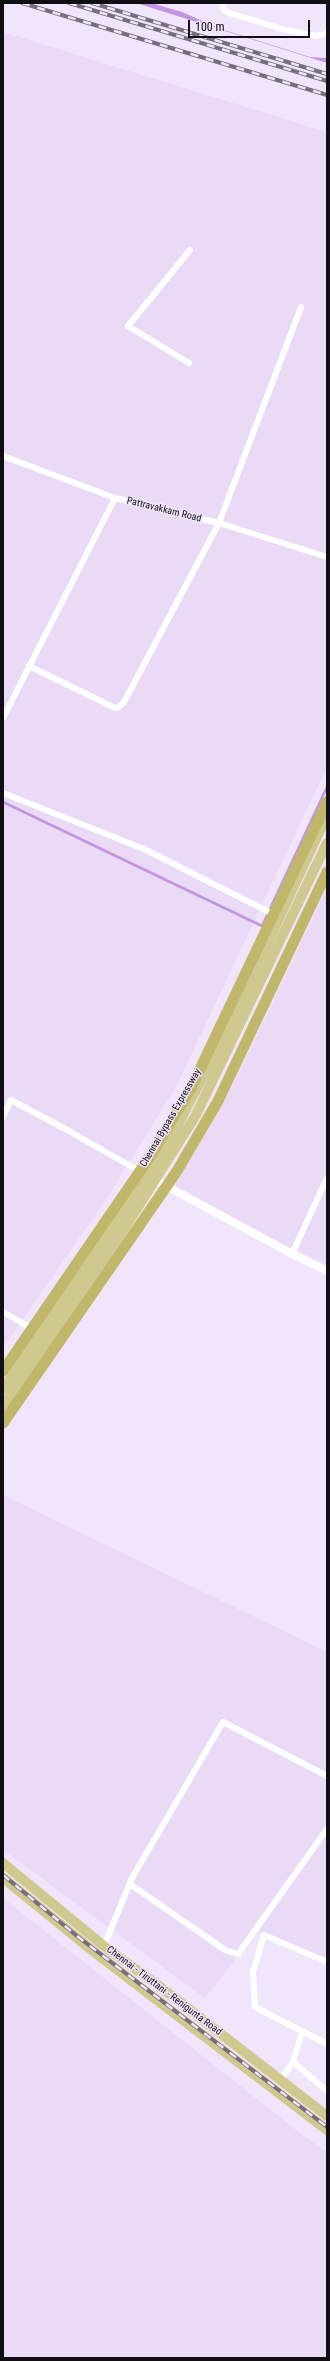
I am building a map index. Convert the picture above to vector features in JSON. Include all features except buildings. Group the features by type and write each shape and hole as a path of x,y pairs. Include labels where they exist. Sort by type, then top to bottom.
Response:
{"highway":[{"name":"Chennai Bypass Expressway","path":"3,1371 151,1155 190,1088 327,802"},
{"path":"3,1423 177,1171 218,1101 327,872"}],"main road":[{"path":"3,1406 151,1178 198,1088 327,815"},
{"path":"3,1388 196,1115 327,843"},
{"name":"Chennai - Tiruttani - Renigunta Road","path":"3,1863 104,1946 163,1989 327,2116"},
{"name":"Chennai - Tiruttani - Renigunta Road","path":"3,1878 98,1956 327,2130"},
{"path":"41,1909 48,1900"}],"street":[{"path":"222,3 224,10 286,30 315,36 326,34"},
{"path":"189,363 128,326 190,250"},
{"path":"29,666 114,708 119,708 124,702 219,523 301,307"},
{"name":"Pattravakkam Road","path":"3,457 114,498 219,523 327,557"},
{"path":"3,718 114,498"},
{"path":"3,793 144,849 290,922"},
{"path":"3,1117 11,1100 151,1178 292,1254 327,1271"},
{"path":"292,1254 327,1178"},
{"path":"3,1312 41,1334"},
{"path":"104,1946 130,1884 223,1722 327,1776"},
{"path":"130,1884 225,1950 238,1954 327,1829"},
{"path":"327,1962 267,1936 262,1937 253,1972 255,2007 327,2044"},
{"path":"280,2080 293,2062 302,2032"},
{"path":"293,2062 327,2091"}],"shaded area":[{"path":"136,3 151,3 182,12 221,29 310,57 327,58 327,63"},
{"path":"3,32 327,132 327,767 176,1087 109,1195 3,1348"},
{"path":"327,888 327,1264 286,1246 175,1187 234,1084"},
{"path":"3,1495 327,1652 327,1959 258,1930 205,1998 3,1850"},
{"path":"3,1898 301,2134 327,2152 327,2358 3,2358"}],"waterway":[{"path":"3,802 262,926 327,787"}],"railway":[{"path":"22,3 327,95"},
{"path":"69,3 327,81"},
{"path":"92,3 327,74"},
{"path":"3,1875 77,1936 327,2127"}]}
